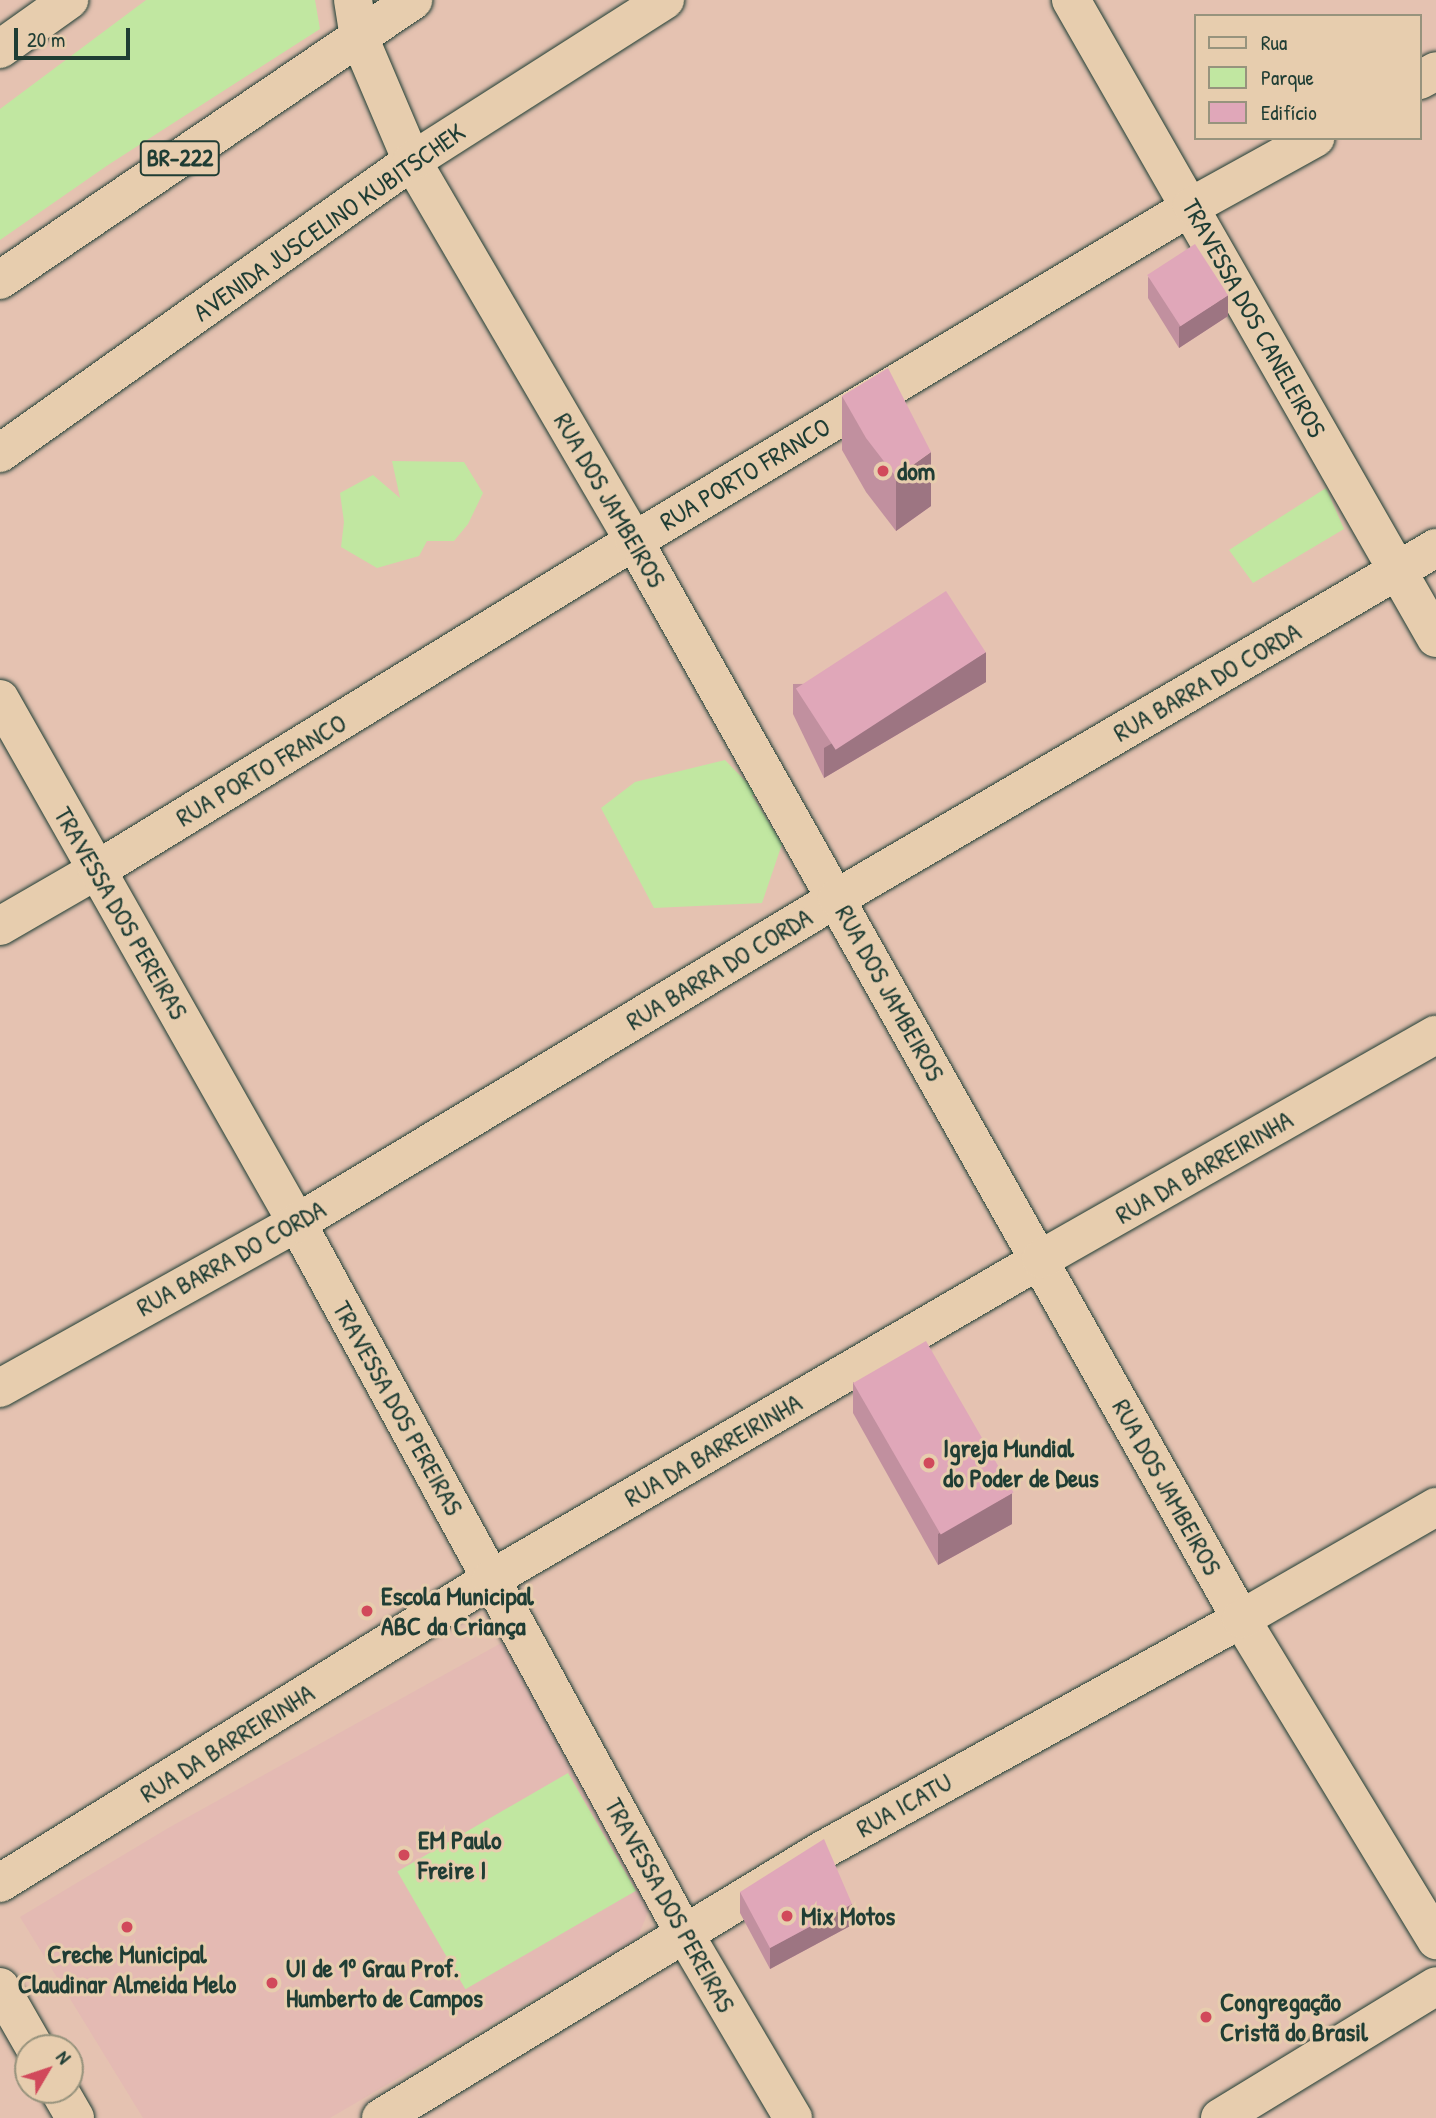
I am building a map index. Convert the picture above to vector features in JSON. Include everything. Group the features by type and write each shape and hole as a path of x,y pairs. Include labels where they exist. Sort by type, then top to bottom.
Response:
{"main road":[{"path":"0,49 69,0"},
{"name":"RUA DOS JAMBEIROS","path":"353,0 359,37 412,161 634,541 837,898 1241,1619 1436,1940"},
{"name":"BR-222","path":"0,279 413,0"},
{"name":"AVENIDA JUSCELINO KUBITSCHEK","path":"0,453 412,161 665,0"},
{"name":"TRAVESSA DOS CANELEIROS","path":"1071,0 1192,206 1436,638"},
{"name":"RUA PORTO FRANCO","path":"0,926 97,870 634,541 1192,206 1311,140"},
{"name":"RUA BARRA DO CORDA","path":"0,1388 297,1223 837,898 1436,548"},
{"name":"TRAVESSA DOS PEREIRAS","path":"0,699 297,1223 684,1933 793,2118"},
{"name":"RUA DA BARREIRINHA","path":"0,1883 491,1579 1041,1259 1436,1035"},
{"name":"RUA ICATU","path":"381,2118 821,1851 1241,1619 1436,1507"},
{"path":"1220,2118 1436,1986"},
{"path":"0,1987 27,2034"}],"shaded area":[{"path":"503,1642 651,1905 637,1939 330,2118 143,2118 20,1917 170,1827"}],"green space":[{"path":"146,0 315,0 320,29 108,165 0,240 0,109"},
{"path":"392,461 464,462 483,493 468,524 454,541 427,541 419,556 377,568 341,547 344,522 340,493 373,475 400,498"},
{"path":"1326,488 1344,529 1253,583 1229,550"},
{"path":"725,760 759,795 752,795 782,844 762,903 654,908 601,808 635,782"},
{"path":"568,1773 636,1891 465,1989 397,1872"}],"building":[{"path":"1195,244 1228,295 1180,326 1147,275"},
{"path":"888,368 931,452 896,477 866,438 842,396"},
{"path":"946,591 986,652 836,750 796,688"},
{"name":"Igreja Mundial do Poder de Deus","path":"926,1341 1013,1493 941,1535 853,1383"},
{"path":"824,1839 852,1904 770,1948 740,1892"}],"place":[{"name":"dom","path":"883,471"},
{"name":"Igreja Mundial do Poder de Deus","path":"929,1463"},
{"name":"Escola Municipal ABC da Criança","path":"367,1611"},
{"name":"EM Paulo Freire I","path":"404,1855"},
{"name":"Mix Motos","path":"787,1916"},
{"name":"Creche Municipal Claudinar Almeida Melo","path":"127,1927"},
{"name":"UI de 1º Grau Prof. Humberto de Campos","path":"272,1983"},
{"name":"Congregação Cristã do Brasil","path":"1206,2017"}]}
